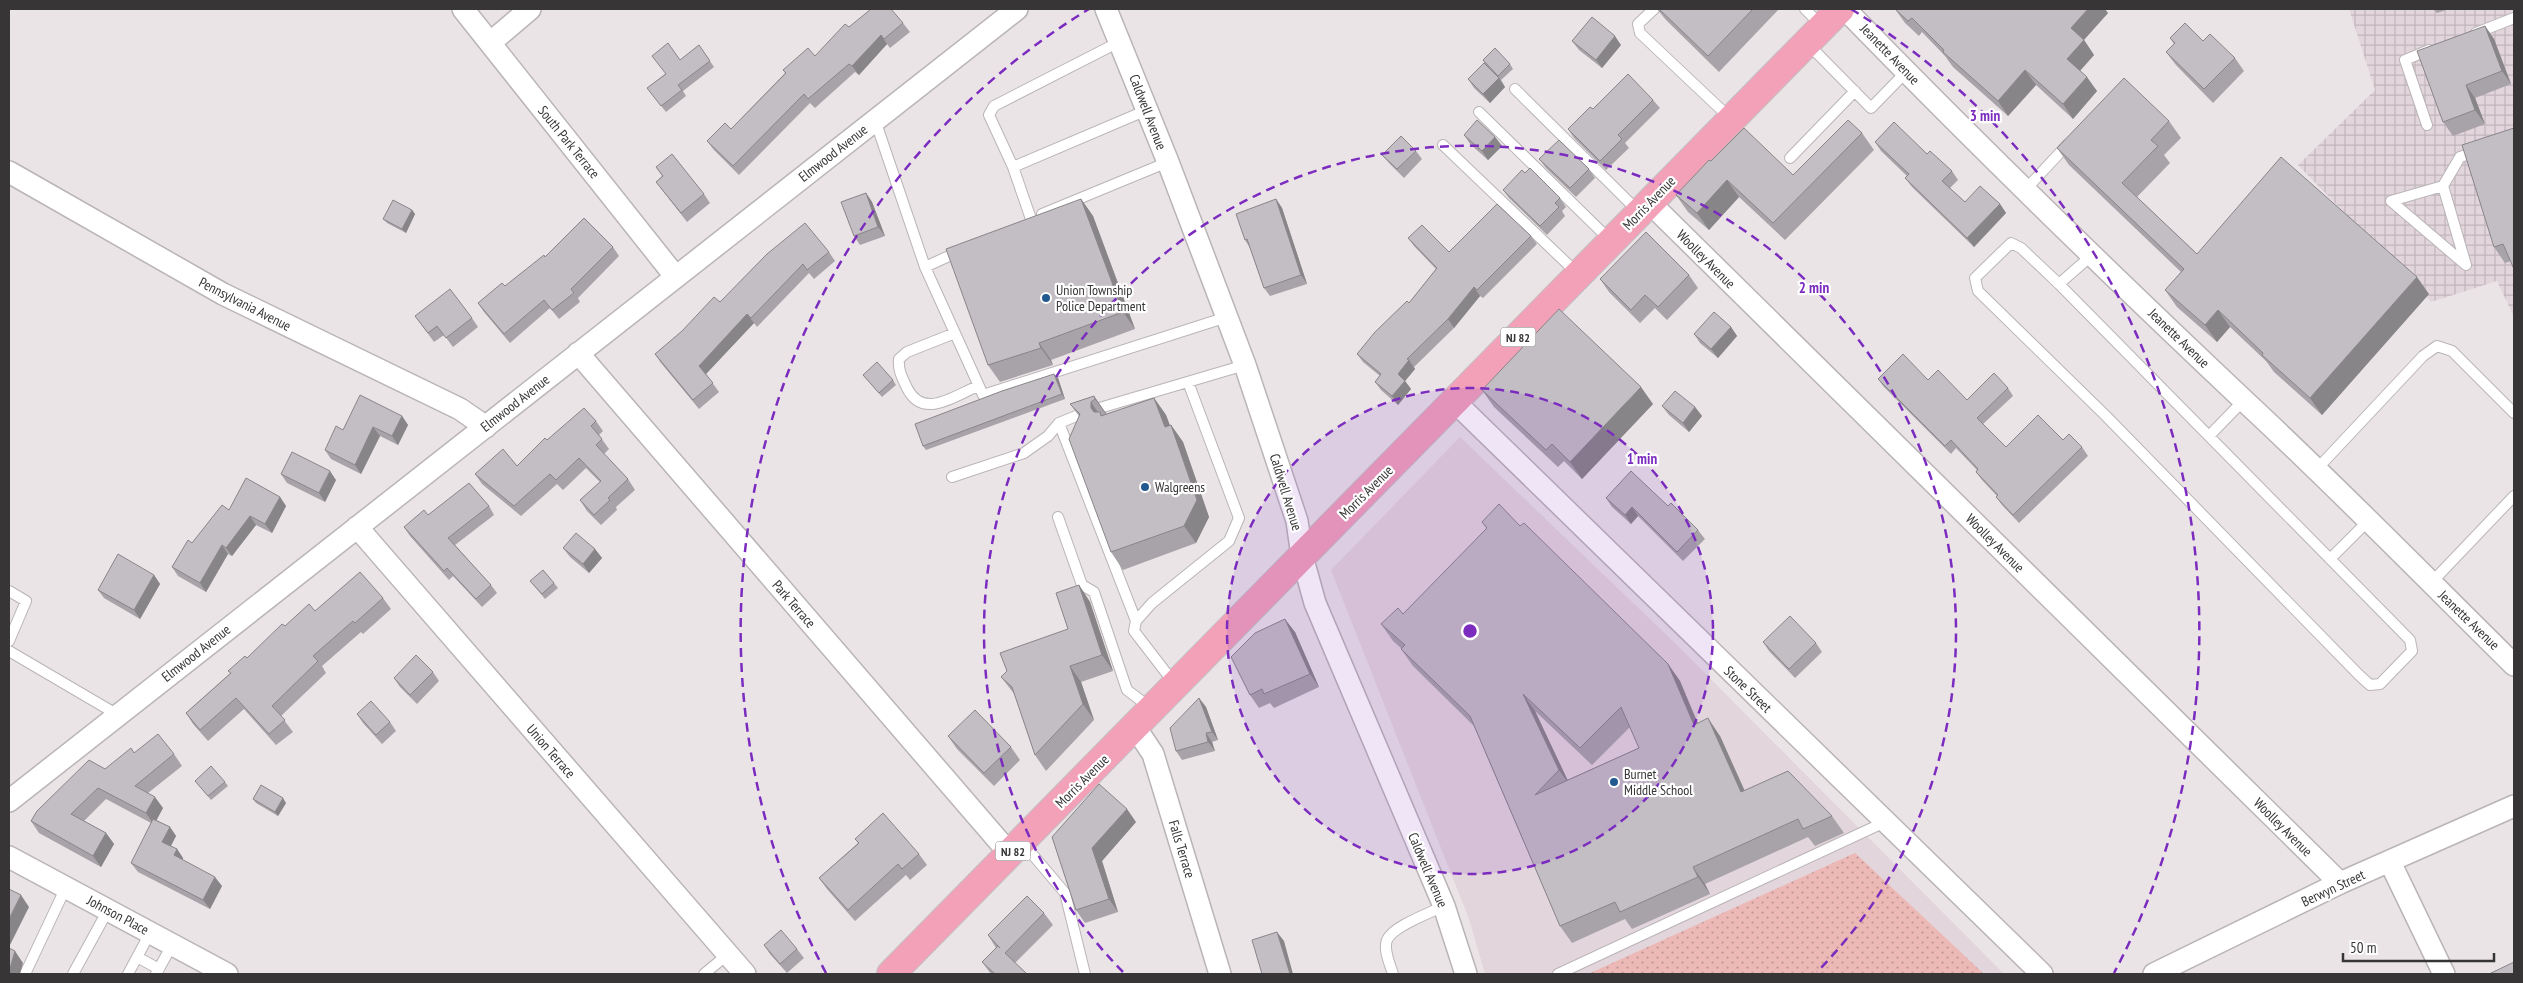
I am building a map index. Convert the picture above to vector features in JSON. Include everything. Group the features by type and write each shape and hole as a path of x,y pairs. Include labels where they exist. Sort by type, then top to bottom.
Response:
{"main road":[{"name":"Morris Avenue","path":"891,974 1731,119 1819,21"}],"street":[{"name":"South Park Terrace","path":"463,9 674,276"},
{"path":"490,43 530,9"},
{"name":"Elmwood Avenue","path":"10,797 118,715 486,427 674,276 1017,9"},
{"name":"Caldwell Avenue","path":"1106,9 1121,41 1168,162 1244,365 1297,521 1302,556 1315,603 1444,906 1466,974"},
{"name":"Jeanette Avenue","path":"1846,9 1906,72 2092,255 2244,400 2514,665"},
{"name":"Pennsylvania Avenue","path":"9,172 223,294 460,409 486,427"},
{"name":"Woolley Avenue","path":"1644,207 2340,883"},
{"name":"Park Terrace","path":"578,353 1016,848"},
{"name":"Stone Street","path":"1455,402 2042,974"},
{"name":"Union Terrace","path":"357,527 745,974"},
{"name":"Falls Terrace","path":"1144,718 1153,754 1220,974"},
{"name":"Berwyn Street","path":"2154,974 2340,883 2514,806"},
{"name":"Johnson Place","path":"9,856 227,974"},
{"path":"2390,862 2444,974"}],"lane":[{"path":"1654,9 1638,24 1640,33 1731,119"},
{"path":"2469,35 2514,18"},
{"path":"1819,21 1855,91 1871,108 1906,72"},
{"path":"1121,41 994,106 989,115 1013,167 1027,221 1168,162"},
{"path":"2427,125 2405,60 2442,46"},
{"path":"1515,89 1644,207"},
{"path":"1790,158 1855,91"},
{"path":"1013,167 1147,110"},
{"path":"1479,112 1611,242"},
{"path":"875,120 925,267 981,390"},
{"path":"2026,189 2077,135"},
{"path":"1443,146 1578,275"},
{"path":"2443,186 2466,265 2392,201 2443,186 2460,157 2487,148"},
{"path":"2011,243 2021,248 2209,436 2410,640 2412,651 2380,684 2370,685 2360,675 2105,415 1978,291 1975,278 2011,243"},
{"path":"925,267 970,247"},
{"path":"2059,284 2092,255"},
{"path":"955,333 907,352 899,359 898,370 912,398 921,405 932,406 1227,317"},
{"path":"2316,470 2424,356 2438,346 2452,351 2514,413"},
{"path":"952,478 1024,453 1048,436 1061,422 1086,412 1244,365"},
{"path":"1176,685 1134,631 1136,621 1152,603 1229,540 1238,518 1188,382"},
{"path":"1134,409 1143,395"},
{"path":"2209,436 2244,400"},
{"path":"1061,422 1136,621"},
{"path":"1061,422 1076,432"},
{"path":"2431,583 2514,496"},
{"path":"1058,517 1082,585 1094,592 1127,690 1144,718"},
{"path":"2330,559 2368,521"},
{"path":"9,591 26,601 9,641"},
{"path":"9,651 118,715"},
{"path":"1558,974 1885,822"},
{"path":"1016,848 1065,894 1085,974"},
{"path":"26,974 66,887"},
{"path":"1393,974 1386,950 1387,940 1394,930 1444,906"},
{"path":"73,974 108,910"},
{"path":"128,974 150,933"},
{"path":"137,957 157,972 172,945"},
{"path":"704,974 727,954"}],"shaded area":[{"path":"2349,9 2514,9 2514,317 2497,281 2431,302 2298,165 2375,90"},
{"name":"Burnet Middle School","path":"1460,437 1677,645 2004,974 1485,974 1469,919 1331,570"},
{"path":"1855,853 1984,974 1588,974"}],"building":[{"path":"871,9 891,9 903,23 884,39 881,35 852,66 849,64 808,99 804,94 733,166 707,141 725,123 731,129 786,73 783,70 808,48 815,56 845,24 849,27"},
{"path":"1659,9 1753,9 1708,56"},
{"path":"1895,9 2088,9 2071,28 2084,40 2067,59 2087,77 2063,104 2025,70 1998,101 1943,52 1944,50 1912,18 1908,21"},
{"path":"1592,17 1615,36 1596,60 1572,41"},
{"path":"2185,23 2203,41 2210,34 2235,58 2204,89 2166,52 2175,43 2170,38"},
{"path":"2485,26 2502,71 2466,85 2475,110 2443,122 2417,51"},
{"path":"668,43 680,60 699,45 710,61 678,85 682,90 661,106 647,88 666,74 652,56"},
{"path":"1495,48 1510,64 1498,76 1483,60"},
{"path":"1484,63 1499,78 1483,94 1468,79"},
{"path":"1628,74 1653,100 1618,135 1622,139 1600,161 1568,129 1590,107 1593,109"},
{"path":"2124,78 2169,121 2151,140 2158,146 2122,183 2197,254 2281,157 2417,277 2310,398 2262,355 2263,353 2218,310 2205,325 2165,290 2184,269 2057,148"},
{"path":"1477,120 1495,137 1482,151 1464,135"},
{"path":"1848,120 1862,133 1773,223 1727,180 1697,213 1676,195 1709,160 1711,161 1744,128 1793,175"},
{"path":"1894,122 1927,154 1930,151 1952,171 1942,181 1965,202 1980,186 2000,204 1967,238 1905,178 1909,174 1875,142"},
{"path":"2514,128 2514,269 2503,244 2494,247 2462,145"},
{"path":"1401,136 1416,151 1397,169 1382,155"},
{"path":"1559,140 1589,169 1570,188 1539,159"},
{"path":"672,154 704,194 681,213 656,182 663,176 656,167"},
{"path":"1530,168 1560,198 1555,203 1559,207 1540,226 1503,190 1522,170 1525,173"},
{"path":"866,193 878,227 854,236 841,202"},
{"name":"Union Township Police Department","path":"1081,199 1123,312 1039,343 1041,348 988,365 946,249"},
{"path":"1276,199 1301,275 1264,288 1236,214"},
{"path":"393,200 412,210 402,229 383,219"},
{"path":"1497,204 1531,236 1477,290 1474,287 1448,319 1407,359 1409,360 1398,374 1405,381 1392,396 1375,382 1381,374 1357,354 1375,332 1407,301 1409,303 1437,268 1408,238 1422,225 1449,252"},
{"path":"584,218 613,247 571,289 574,293 552,310 544,300 504,334 478,303 502,283 505,286 544,255 545,257"},
{"path":"805,223 829,252 807,270 803,264 751,318 747,314 699,366 713,383 693,400 655,354 682,331 714,297 720,302 767,254"},
{"path":"1646,232 1689,275 1658,307 1645,295 1631,310 1600,279"},
{"path":"450,289 472,318 446,338 437,326 428,333 415,316"},
{"path":"1559,309 1641,387 1570,462 1552,444 1546,450 1482,390"},
{"path":"1714,312 1731,327 1711,349 1694,334"},
{"path":"1903,354 1928,380 1938,370 1967,400 1994,373 2008,388 1977,418 2006,447 2038,415 2063,440 2069,434 2082,447 2013,515 1996,497 1998,495 1976,472 1978,469 1951,440 1945,446 1878,379"},
{"path":"877,362 893,380 879,393 863,375"},
{"path":"1054,374 1062,394 923,446 915,424 1002,391"},
{"path":"1675,391 1695,407 1683,423 1662,406"},
{"path":"360,395 402,416 392,436 373,427 355,465 325,450 336,426 343,430"},
{"name":"Walgreens","path":"1094,396 1095,399 1091,402 1091,408 1094,412 1100,412 1101,416 1154,398 1165,427 1171,425 1197,500 1184,526 1111,552 1069,439 1080,414 1070,404"},
{"path":"584,408 596,421 591,426 602,439 596,445 628,479 594,515 580,500 601,481 579,458 556,480 550,474 514,506 475,474 503,449 517,466 545,438 547,440"},
{"path":"292,452 330,471 319,493 281,474"},
{"path":"1631,471 1668,506 1671,503 1698,530 1677,552 1632,507 1625,515 1606,498"},
{"path":"246,478 280,497 265,524 250,516 226,548 222,545 200,583 172,567 188,540 192,543 222,505 229,510"},
{"path":"469,483 489,506 448,538 491,585 476,599 447,568 444,571 404,527 424,510 428,515"},
{"path":"1499,504 1520,526 1524,523 1668,664 1694,725 1708,718 1741,792 1788,771 1832,816 1803,829 1798,819 1693,867 1698,877 1620,912 1615,902 1560,926 1470,716 1401,649 1405,645 1381,624 1398,608 1403,614 1487,528 1482,522","holes":["1523,694 1580,748 1621,707 1639,748 1535,795 1559,770"]},
{"path":"576,533 595,549 583,564 563,548"},
{"path":"118,554 154,575 134,610 98,590"},
{"path":"543,570 554,583 542,594 530,581"},
{"path":"360,572 383,598 313,656 318,661 272,706 285,720 269,734 236,698 200,730 186,713 231,673 228,671 245,656 247,658 282,624 285,626 309,604 315,611"},
{"path":"1079,585 1102,655 1070,666 1083,704 1035,755 1012,687 1001,677 1007,671 1000,653 1068,629 1056,593"},
{"path":"1790,616 1816,643 1789,669 1763,642"},
{"path":"1285,619 1310,674 1264,694 1262,689 1250,695 1231,657 1255,633"},
{"path":"416,655 433,672 410,695 394,678"},
{"path":"1199,698 1212,732 1206,733 1208,742 1176,751 1170,728"},
{"path":"371,701 390,722 376,735 357,714"},
{"path":"975,710 1011,747 984,773 948,736"},
{"path":"158,734 174,754 135,786 155,797 146,813 98,788 71,814 106,833 93,856 31,821 37,811 89,760 105,769 131,748 134,753"},
{"path":"211,766 225,782 208,796 195,781"},
{"path":"1099,784 1127,809 1092,848 1109,899 1076,910 1052,837"},
{"path":"261,785 283,798 275,812 253,799"},
{"path":"883,813 919,854 902,869 898,864 848,910 819,878 859,843 855,839"},
{"path":"153,819 170,827 162,842 177,849 174,855 215,877 203,900 131,863"},
{"path":"9,889 21,895 9,919"},
{"path":"1027,896 1044,913 1005,953 1027,974 995,974 982,962 998,946 1000,948 988,935"},
{"path":"781,930 797,949 780,964 764,945"},
{"path":"1277,932 1290,974 1262,974 1252,940"},
{"path":"9,948 15,951 9,969"},
{"path":"2514,962 2514,974 2489,974"}],"place":[{"name":"Union Township Police Department","path":"1046,298"},
{"name":"Walgreens","path":"1145,487"},
{"name":"Burnet Middle School","path":"1614,782"}]}
